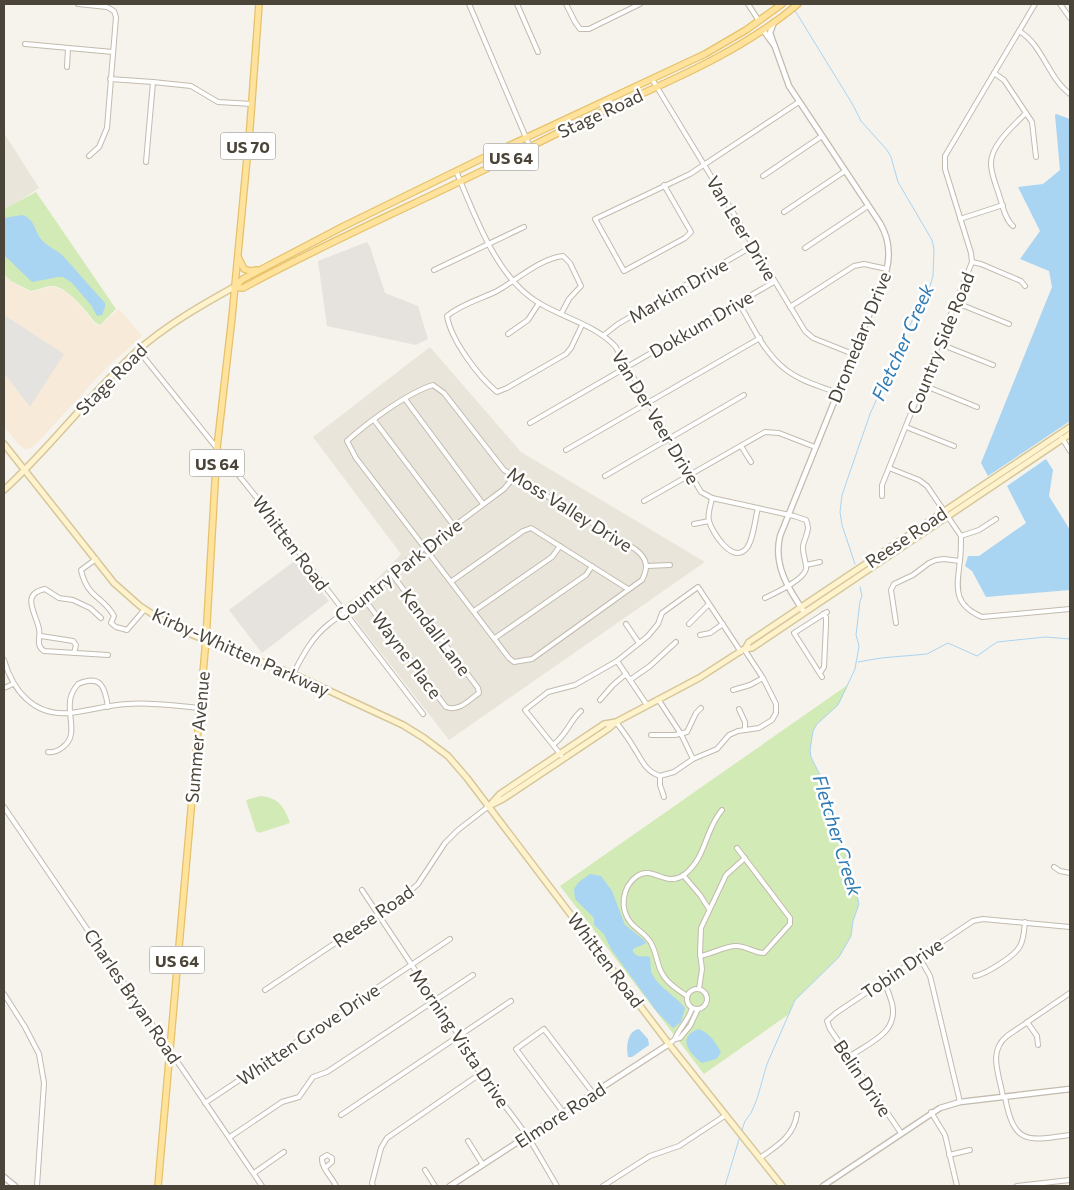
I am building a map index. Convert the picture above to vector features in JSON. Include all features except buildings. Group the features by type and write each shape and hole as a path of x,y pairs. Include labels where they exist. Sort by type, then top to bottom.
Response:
{"main road":[{"name":"US 70","path":"234,287 252,104 259,4"},
{"name":"Stage Road","path":"234,287 243,288 530,147 709,62 741,45 798,4"},
{"name":"Stage Road","path":"4,490 138,350 186,315 234,287 243,278 456,171 719,46 780,6"},
{"path":"763,30 765,22 773,16 780,6"},
{"path":"741,45 760,28 761,24 759,21"},
{"path":"308,255 307,248 320,238"},
{"path":"238,256 244,268 259,270"},
{"name":"Summer Avenue","path":"158,1186 206,639 218,448 234,287"},
{"name":"Reese Road","path":"489,806 503,799 562,756 608,729 616,722 699,678 743,650 752,648 802,610 1061,437 1070,427"},
{"name":"Reese Road","path":"1061,437 1070,434"},
{"name":"Kirby-Whitten Parkway","path":"4,444 114,584 145,609 160,619 193,635 293,674 403,725 424,738"},
{"name":"Whitten Road","path":"424,738 448,756 466,776 669,1044 782,1186"}],"street":[{"path":"78,4 107,7 114,11 116,17 107,128 99,147 89,156"},
{"path":"469,4 530,147"},
{"path":"517,4 538,52"},
{"path":"566,4 580,29 589,29 640,4"},
{"path":"748,4 759,21"},
{"name":"Country Side Road","path":"882,496 882,487 889,468 972,262 971,253 945,169 944,159 949,147 1035,4"},
{"path":"1060,4 1070,18"},
{"name":"Dromedary Drive","path":"774,22 770,33 786,80 880,223 886,238 889,257 887,269 781,532 778,550 780,568 787,585 802,610"},
{"name":"Dromedary Drive","path":"763,30 775,46"},
{"path":"1019,31 1030,39 1062,86 1070,94"},
{"path":"25,44 113,52"},
{"path":"67,66 68,48"},
{"path":"994,72 1004,80 1033,127 1036,157"},
{"path":"110,79 191,86 218,102 252,104"},
{"name":"Van Leer Drive","path":"652,79 802,328 811,336 853,354"},
{"path":"146,162 152,82"},
{"path":"664,185 690,232 685,238 624,271 595,219 664,185 690,174 799,102"},
{"path":"1013,226 1008,220 991,168 991,158 998,143 1026,113"},
{"path":"763,176 822,136"},
{"name":"Van Der Veer Drive","path":"456,171 489,244 512,281 539,303 604,335 616,346 701,492 712,498 807,518 809,527 803,547 806,565"},
{"path":"784,212 845,171"},
{"path":"960,219 1003,205"},
{"path":"805,248 868,206"},
{"path":"434,270 524,227"},
{"name":"Markim Drive","path":"604,335 618,324 753,246"},
{"path":"561,314 569,299 581,286 570,263 563,256 528,271 498,290 455,310 447,316 459,346 497,392 566,354 582,325"},
{"path":"972,262 1021,281 1025,286"},
{"path":"790,308 854,266 864,264 887,269"},
{"name":"Dokkum Drive","path":"530,423 774,282"},
{"path":"739,302 772,357 787,371 837,393"},
{"path":"508,334 528,320 539,303"},
{"path":"957,303 1009,324"},
{"path":"566,450 760,338"},
{"path":"940,344 993,366"},
{"name":"Whitten Road","path":"138,350 218,448 423,714"},
{"name":"Moss Valley Drive","path":"405,399 433,385 444,393 504,470 641,553 647,566"},
{"path":"923,385 976,407"},
{"path":"605,476 744,395"},
{"path":"483,504 405,399 360,428 346,441 356,458 514,662 532,659 642,580 647,566 670,565"},
{"path":"374,420 454,526"},
{"path":"906,427 954,446"},
{"path":"644,501 762,433 779,433 815,447"},
{"path":"1061,437 1070,451"},
{"path":"741,446 751,462"},
{"path":"889,468 926,484 961,536 960,561 956,579 957,591 962,602 971,612 982,617 1070,610"},
{"name":"Country Park Drive","path":"293,674 316,634 384,584 391,573 424,547 504,489 514,477"},
{"path":"712,498 708,516 709,521 722,544 742,554 750,544 758,508"},
{"path":"961,536 979,530 996,518"},
{"path":"694,524 709,521"},
{"path":"452,581 523,531 531,528 628,589"},
{"path":"474,611 552,557 560,546"},
{"path":"96,559 81,570 83,582 89,591 111,611 114,616 111,623"},
{"path":"896,623 891,590 894,584 913,575 936,560 960,561"},
{"path":"765,598 802,576 806,570 806,565 820,562"},
{"path":"495,638 586,575 592,566"},
{"name":"Kendall Lane","path":"391,573 478,688 479,693 460,707 451,709"},
{"path":"562,756 525,710 548,692 575,685 617,661 648,636 658,624 662,613 698,587 763,678 776,704 776,713 772,720 759,728 729,735 717,749 692,759 674,772 660,776 646,768 616,722"},
{"path":"102,618 90,608 74,600 59,598 45,589 38,590 32,596 30,603 39,626 40,636 38,644 44,651 108,655"},
{"name":"Wayne Place","path":"364,599 446,707 451,709"},
{"path":"689,624 709,604"},
{"path":"106,621 116,627 127,630 145,609"},
{"path":"802,610 811,622"},
{"path":"825,613 824,667 821,675 794,633 811,622 825,613"},
{"path":"626,624 639,643"},
{"path":"700,635 710,633 723,624"},
{"path":"40,636 73,641 76,645 74,653"},
{"path":"630,680 650,666 676,642"},
{"path":"4,660 13,684 26,699 40,708 52,712 70,713 139,703 200,708"},
{"path":"617,661 647,705"},
{"path":"600,700 626,674"},
{"path":"733,690 750,685 763,678"},
{"path":"48,752 55,753 69,740 71,732 70,700 76,686 94,681 100,684 105,691 108,707"},
{"path":"4,688 13,684"},
{"path":"658,700 681,734 692,759"},
{"path":"651,735 687,732 696,713 701,708"},
{"path":"739,709 745,722 745,730"},
{"path":"554,744 563,737 570,722 581,711"},
{"path":"660,776 660,785 664,796"},
{"name":"Reese Road","path":"265,990 402,899 418,884 445,844 458,830 489,806"},
{"name":"Charles Bryan Road","path":"4,807 262,1186"},
{"path":"687,996 674,988 662,974 652,944 630,922 623,901 631,882 640,874 651,873 663,879 684,875 701,855 709,830 722,810"},
{"path":"700,956 734,946 749,948 757,953 764,953 790,924 790,918 737,848"},
{"path":"700,989 702,928 726,875 745,858"},
{"path":"1054,867 1060,871 1070,872"},
{"path":"684,875 700,894 709,909"},
{"name":"Morning Vista Drive","path":"362,890 459,1036 468,1056 527,1136 557,1186"},
{"name":"Tobin Drive","path":"826,1021 968,924 979,919 1024,922"},
{"path":"975,976 985,973 1017,951 1024,937 1024,922 1070,927"},
{"name":"Whitten Grove Drive","path":"205,1103 450,939"},
{"path":"919,957 930,979 960,1102"},
{"path":"230,1137 282,1102 299,1097 313,1077 327,1072 473,975"},
{"path":"849,1057 884,1032 893,1022 888,989 883,982"},
{"path":"693,989 700,989 706,992 708,999 704,1007 692,1008 688,1003 687,996 693,989"},
{"path":"1070,993 1004,1038 997,1049 995,1060 1014,1129 1023,1136 1037,1140 1070,1135"},
{"path":"4,994 25,1027 39,1054 44,1083 37,1186"},
{"path":"341,1115 511,1001"},
{"path":"676,1039 692,1008"},
{"path":"669,1044 680,1038 690,1026 698,1009"},
{"name":"Belin Drive","path":"826,1021 901,1133"},
{"path":"1027,1022 1037,1036 1038,1045"},
{"path":"563,1112 516,1049 544,1029 593,1093"},
{"name":"Elmore Road","path":"450,1186 669,1044"},
{"path":"373,1186 372,1183 380,1148 387,1138 480,1074"},
{"path":"822,1186 931,1112 944,1106 960,1102 1070,1089"},
{"path":"931,1112 943,1131 957,1186"},
{"path":"760,1158 787,1137 794,1127 797,1114"},
{"path":"602,1186 650,1156 679,1146 726,1115"},
{"path":"468,1141 483,1165"},
{"path":"949,1155 970,1150"},
{"path":"254,1173 284,1152"},
{"path":"325,1168 336,1186"},
{"path":"425,1170 435,1186"},
{"path":"4,1177 15,1186"},
{"path":"1017,1186 1049,1184 1070,1180"}],"shaded area":[{"path":"4,133 39,188 4,209"},
{"path":"367,242 385,293 418,306 428,339 416,345 327,326 318,261"},
{"path":"4,275 31,292 53,286 67,292 95,324 99,326 119,309 142,336 106,368 37,443 31,448 25,449 19,445 4,426"},
{"path":"4,315 64,354 30,407 4,373"},
{"path":"430,347 521,452 705,562 449,740 344,605 368,588 401,554 313,437"},
{"path":"296,560 329,601 262,653 229,610"}],"green space":[{"path":"36,192 116,309 100,325 63,289 50,286 31,291 11,281 4,274 4,209"},
{"path":"849,684 838,705 817,724 813,731 810,750 811,757 822,779 829,816 849,861 859,904 853,921 851,936 839,957 795,1000 789,1014 704,1074 560,886"},
{"path":"261,796 277,801 290,823 259,833 256,831 246,800"}],"water":[{"path":"1056,114 1070,119 1070,421 988,476 981,463 1052,287 1049,271 1020,259 1040,231 1018,187 1043,184 1060,170"},
{"path":"22,215 32,222 43,242 63,256 105,303 102,315 97,316 91,305 72,283 63,277 32,282 4,255 4,218"},
{"path":"1046,459 1053,470 1049,496 1070,530 1070,590 986,597 972,571 965,566 968,556 979,556 1026,523 1007,486"},
{"path":"590,874 601,876 612,891 625,925 646,943 633,949 633,952 638,956 648,956 650,958 651,972 655,979 685,1008 681,1022 673,1028 657,1012 611,949 604,934 594,925 594,918 575,899 574,889 579,882"},
{"path":"639,1029 648,1039 649,1045 632,1057 628,1057 627,1044 630,1036 635,1030"},
{"path":"699,1029 717,1045 721,1053 716,1059 702,1063 689,1050 686,1041 688,1036"}],"waterway":[{"name":"Fletcher Creek","path":"794,9 861,121 887,150 891,157 898,182 932,240 934,249 933,276 930,286 920,303 870,414 842,495 840,512 842,525 855,564"},
{"name":"Fletcher Creek","path":"741,1133 757,1099 767,1064 795,1000 839,957 851,936 853,921 859,904 849,861 829,816 822,779 811,757 810,750 813,731 817,724 838,705 855,669 859,646 856,635 862,596 860,587"},
{"path":"858,662 927,654 948,643 977,656 997,642 1045,637 1070,639"},
{"name":"Fletcher Creek","path":"725,1186 740,1136"}]}
